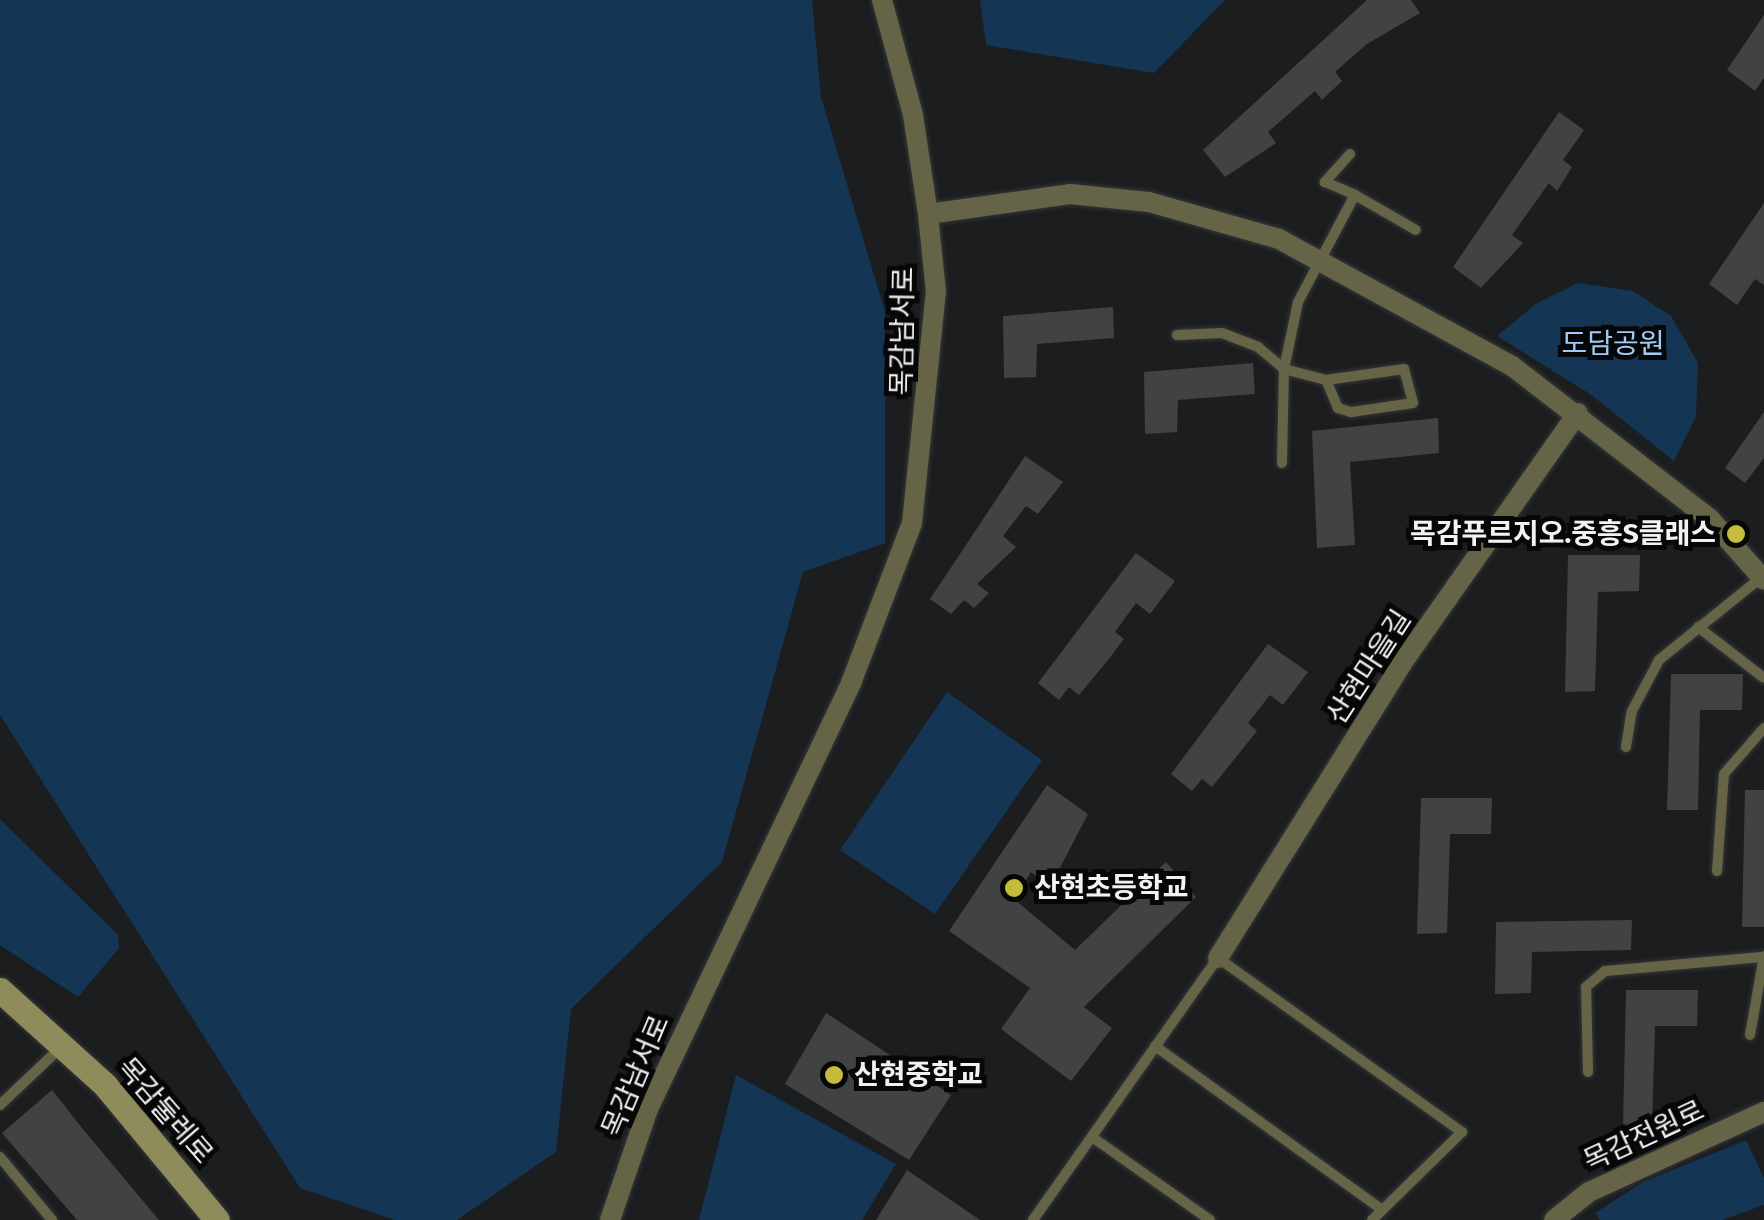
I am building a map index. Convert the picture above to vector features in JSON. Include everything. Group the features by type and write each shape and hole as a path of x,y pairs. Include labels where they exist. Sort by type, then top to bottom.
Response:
{"street":[{"name":"목감남서로","path":"610,1220 648,1109 851,683 912,523 936,292 913,115 882,0"},
{"path":"928,214 1070,194 1149,202 1320,258 1461,336 1578,413 1710,519 1763,577"},
{"name":"산현마을길","path":"1218,958 1407,656 1578,413"},
{"name":"목감둘레로","path":"0,990 64,1044 217,1220"},
{"name":"목감전원로","path":"1554,1220 1589,1192 1764,1112"}],"lane":[{"path":"1350,154 1324,182 1416,230"},
{"path":"1282,464 1284,369 1298,302 1355,195"},
{"path":"1176,335 1222,333 1258,347 1284,369 1326,380 1404,369 1413,403 1351,412 1338,408 1326,380"},
{"path":"1626,747 1632,712 1660,660 1763,577"},
{"path":"1698,626 1764,678"},
{"path":"1717,871 1724,774 1764,728"},
{"path":"1588,1072 1586,987 1605,971 1763,956 1750,1034"},
{"path":"1218,958 1462,1132 1372,1220"},
{"name":"산현마을길","path":"1033,1220 1218,958"},
{"path":"0,1105 64,1044"},
{"path":"1155,1046 1382,1210"},
{"path":"1092,1137 1210,1220"},
{"path":"0,1158 52,1220"}],"green space":[{"path":"0,0 812,0 821,97 885,312 885,543 803,572 722,862 571,1009 556,1152 457,1220 395,1220 300,1188 0,715"},
{"path":"980,0 1225,0 1154,73 986,45"},
{"name":"도담공원","path":"1578,283 1633,291 1671,316 1698,363 1696,417 1674,461 1590,394 1497,336 1537,303"},
{"path":"947,692 1042,760 935,914 840,850"},
{"path":"0,819 118,935 119,948 78,997 0,945"},
{"path":"736,1075 896,1164 862,1220 699,1220"},
{"path":"1746,1140 1764,1178 1764,1205 1722,1220 1600,1220 1595,1213 1643,1182"}],"building":[{"path":"1367,0 1411,0 1420,13 1367,44 1335,72 1342,81 1322,100 1315,91 1268,132 1276,143 1225,177 1203,150"},
{"path":"1764,15 1764,78 1755,91 1727,70"},
{"path":"1559,112 1584,130 1563,160 1572,167 1557,191 1549,183 1512,235 1523,243 1481,288 1453,267"},
{"path":"1764,203 1764,285 1755,279 1737,305 1709,284"},
{"path":"1113,307 1114,338 1037,344 1036,377 1004,378 1003,316"},
{"path":"1253,363 1255,394 1178,400 1177,432 1145,434 1144,372"},
{"path":"1764,412 1764,458 1745,483 1725,468"},
{"path":"1438,418 1439,453 1350,462 1355,545 1317,548 1312,431"},
{"path":"1025,456 1063,482 1038,514 1026,506 1003,536 1016,547 977,584 989,593 974,608 964,600 951,614 930,599"},
{"path":"1136,553 1175,581 1150,614 1136,603 1115,632 1124,639 1108,660 1079,695 1069,687 1059,700 1038,683"},
{"path":"1568,555 1640,555 1639,591 1598,592 1595,691 1565,692"},
{"path":"1268,644 1308,672 1283,705 1270,695 1248,723 1257,731 1212,787 1202,779 1192,791 1171,774"},
{"path":"1671,674 1743,674 1742,710 1700,710 1698,810 1667,810"},
{"path":"1047,785 1088,814 1050,887 1031,872 1014,899 1075,950 1166,862 1196,897 1084,1007 1112,1028 1071,1081 1001,1029 1030,988 949,931"},
{"path":"1745,790 1764,790 1764,927 1742,927"},
{"path":"1421,798 1492,798 1491,834 1450,834 1447,933 1417,934"},
{"path":"1632,920 1631,950 1532,952 1531,993 1495,994 1496,922"},
{"path":"1626,990 1698,990 1697,1026 1655,1026 1652,1126 1623,1126"},
{"path":"826,1013 951,1095 909,1160 785,1084"},
{"path":"52,1090 159,1220 77,1220 2,1133"},
{"path":"907,1170 980,1220 876,1220"}],"place":[{"name":"목감푸르지오.중흥S클래스","path":"1736,534"},
{"name":"산현초등학교","path":"1014,888"},
{"name":"산현중학교","path":"834,1075"}]}
